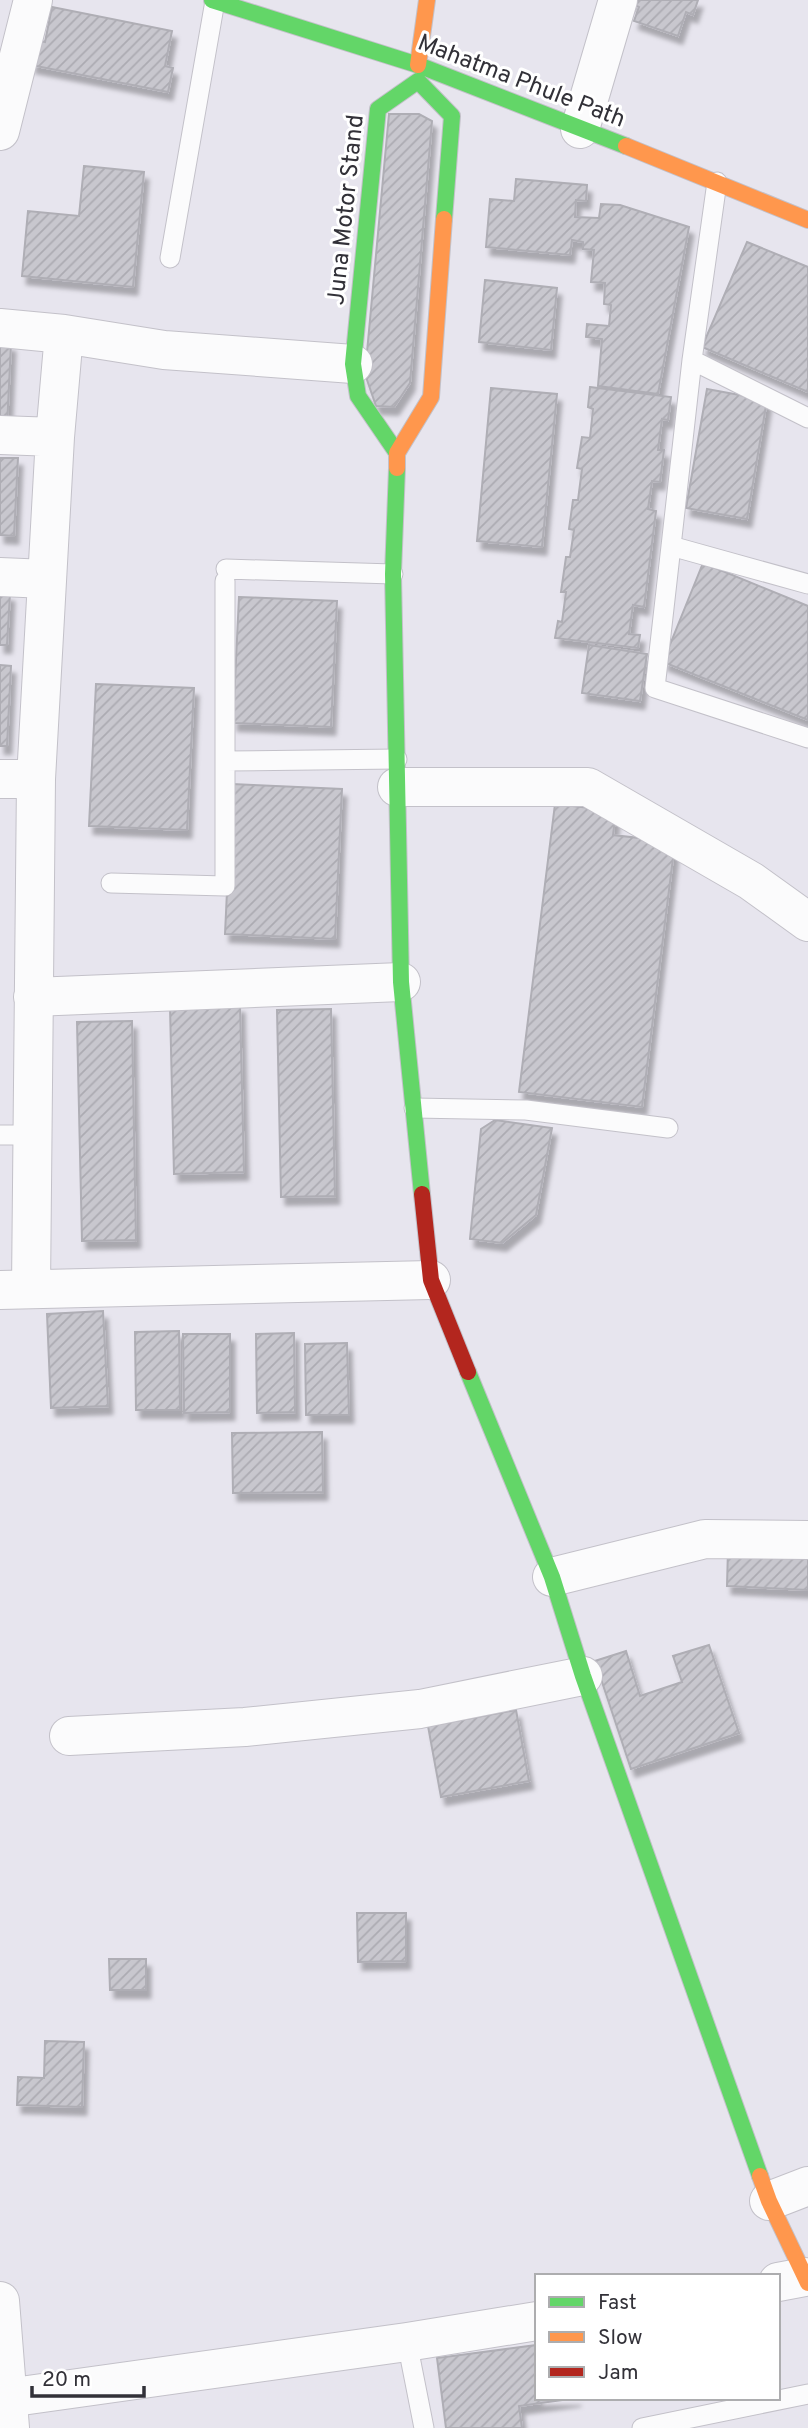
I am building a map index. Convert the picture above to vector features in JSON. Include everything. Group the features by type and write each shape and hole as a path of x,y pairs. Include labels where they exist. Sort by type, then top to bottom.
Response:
{"street":[{"path":"0,131 33,0"},
{"path":"427,0 418,73 452,116 430,397 397,453 393,574 401,982 431,1280 552,1577 583,1676 797,2281"},
{"path":"580,129 618,0"},
{"name":"Mahatma Phule Path","path":"214,1 580,129 808,220"},
{"name":"Juna Motor Stand","path":"397,453 358,396 353,364 378,109 418,73"},
{"path":"0,328 64,334 164,350 353,364"},
{"path":"64,334 47,579 18,779 33,997 16,1135 16,1289 431,1280"},
{"path":"0,435 55,437"},
{"path":"0,577 47,579"},
{"path":"397,773 588,787 751,881 808,922"},
{"path":"33,997 401,982"},
{"path":"552,1577 705,1539 808,1540"},
{"path":"69,1736 245,1727 421,1709 583,1676"},
{"path":"769,2201 808,2186"},
{"path":"0,2301 6,2409 535,2321"}],"lane":[{"path":"170,258 214,1"},
{"path":"717,182 692,360 655,688 808,738"},
{"path":"692,360 808,418"},
{"path":"671,546 808,584"},
{"path":"111,883 225,886 225,575 393,574"},
{"path":"225,761 397,773"},
{"path":"414,1108 526,1110 668,1128"},
{"path":"407,2342 424,2428"},
{"path":"780,2399 808,2393"},
{"path":"642,2428 775,2400"}],"building":[{"path":"631,0 698,0 693,15 686,12 678,36 634,21 639,7 630,3"},
{"path":"52,7 172,31 165,66 173,68 168,92 31,65 36,40 45,42"},
{"path":"389,114 419,114 432,121 410,383 394,407 376,406 365,374"},
{"path":"84,166 144,172 133,287 22,276 28,211 79,216"},
{"path":"516,179 587,185 586,201 576,200 575,217 599,218 601,204 620,205 689,227 658,394 598,386 602,339 586,337 587,324 609,326 611,305 604,304 605,283 591,282 594,250 583,249 583,242 572,240 570,255 486,247 490,199 514,201"},
{"path":"747,242 808,267 808,392 702,347"},
{"path":"485,280 557,288 551,350 479,342"},
{"path":"0,343 11,344 7,427 0,427"},
{"path":"590,387 671,397 668,420 662,419 658,450 664,450 660,482 652,481 648,509 656,511 644,607 633,605 629,634 640,635 638,648 555,638 558,621 562,622 566,592 561,592 566,557 570,557 574,530 569,529 573,500 578,500 582,469 577,468 582,437 590,438 593,409 588,407"},
{"path":"491,388 557,394 542,547 477,541"},
{"path":"707,389 767,400 747,519 686,508"},
{"path":"0,458 18,458 14,536 0,535"},
{"path":"703,563 808,606 808,720 663,662"},
{"path":"0,593 10,594 7,645 0,645"},
{"path":"239,597 337,601 331,727 233,723"},
{"path":"589,645 647,654 640,701 582,693"},
{"path":"0,665 11,666 7,746 0,746"},
{"path":"96,684 194,688 187,830 89,826"},
{"path":"232,784 342,789 335,939 225,934"},
{"path":"555,804 616,811 613,835 675,842 642,1107 519,1092"},
{"path":"240,1005 244,1172 174,1174 170,1007"},
{"path":"331,1009 335,1196 281,1197 277,1010"},
{"path":"132,1021 136,1240 82,1241 77,1022"},
{"path":"495,1120 552,1128 536,1215 502,1243 470,1239 481,1129"},
{"path":"103,1311 108,1406 51,1408 47,1314"},
{"path":"179,1331 180,1410 136,1410 135,1332"},
{"path":"294,1333 295,1412 257,1413 256,1334"},
{"path":"183,1334 230,1334 230,1412 184,1413"},
{"path":"347,1343 349,1415 306,1415 305,1344"},
{"path":"322,1432 323,1492 233,1493 232,1433"},
{"path":"728,1549 808,1553 808,1590 727,1586"},
{"path":"709,1645 739,1733 631,1769 595,1661 626,1651 640,1696 682,1682 673,1656"},
{"path":"516,1710 529,1781 441,1797 428,1726"},
{"path":"357,1913 406,1913 406,1961 358,1962"},
{"path":"109,1959 146,1959 146,1990 110,1990"},
{"path":"45,2041 84,2042 82,2107 17,2105 18,2077 44,2078"},
{"path":"535,2345 535,2400 562,2400 519,2406 522,2428 446,2428 437,2358"}],"traffic: fast":[{"path":"212,0 418,65 626,146"},
{"path":"397,453 358,396 353,364 378,109 418,81 452,116 444,219"},
{"path":"397,468 393,574 401,982 422,1194"},
{"path":"468,1372 552,1577 583,1676 760,2176"}],"traffic: slow":[{"path":"418,65 427,0"},
{"path":"626,146 808,220"},
{"path":"397,468 397,453 431,397 444,219"},
{"path":"760,2176 808,2283"}],"traffic: jam":[{"path":"422,1194 431,1280 468,1372"}]}
